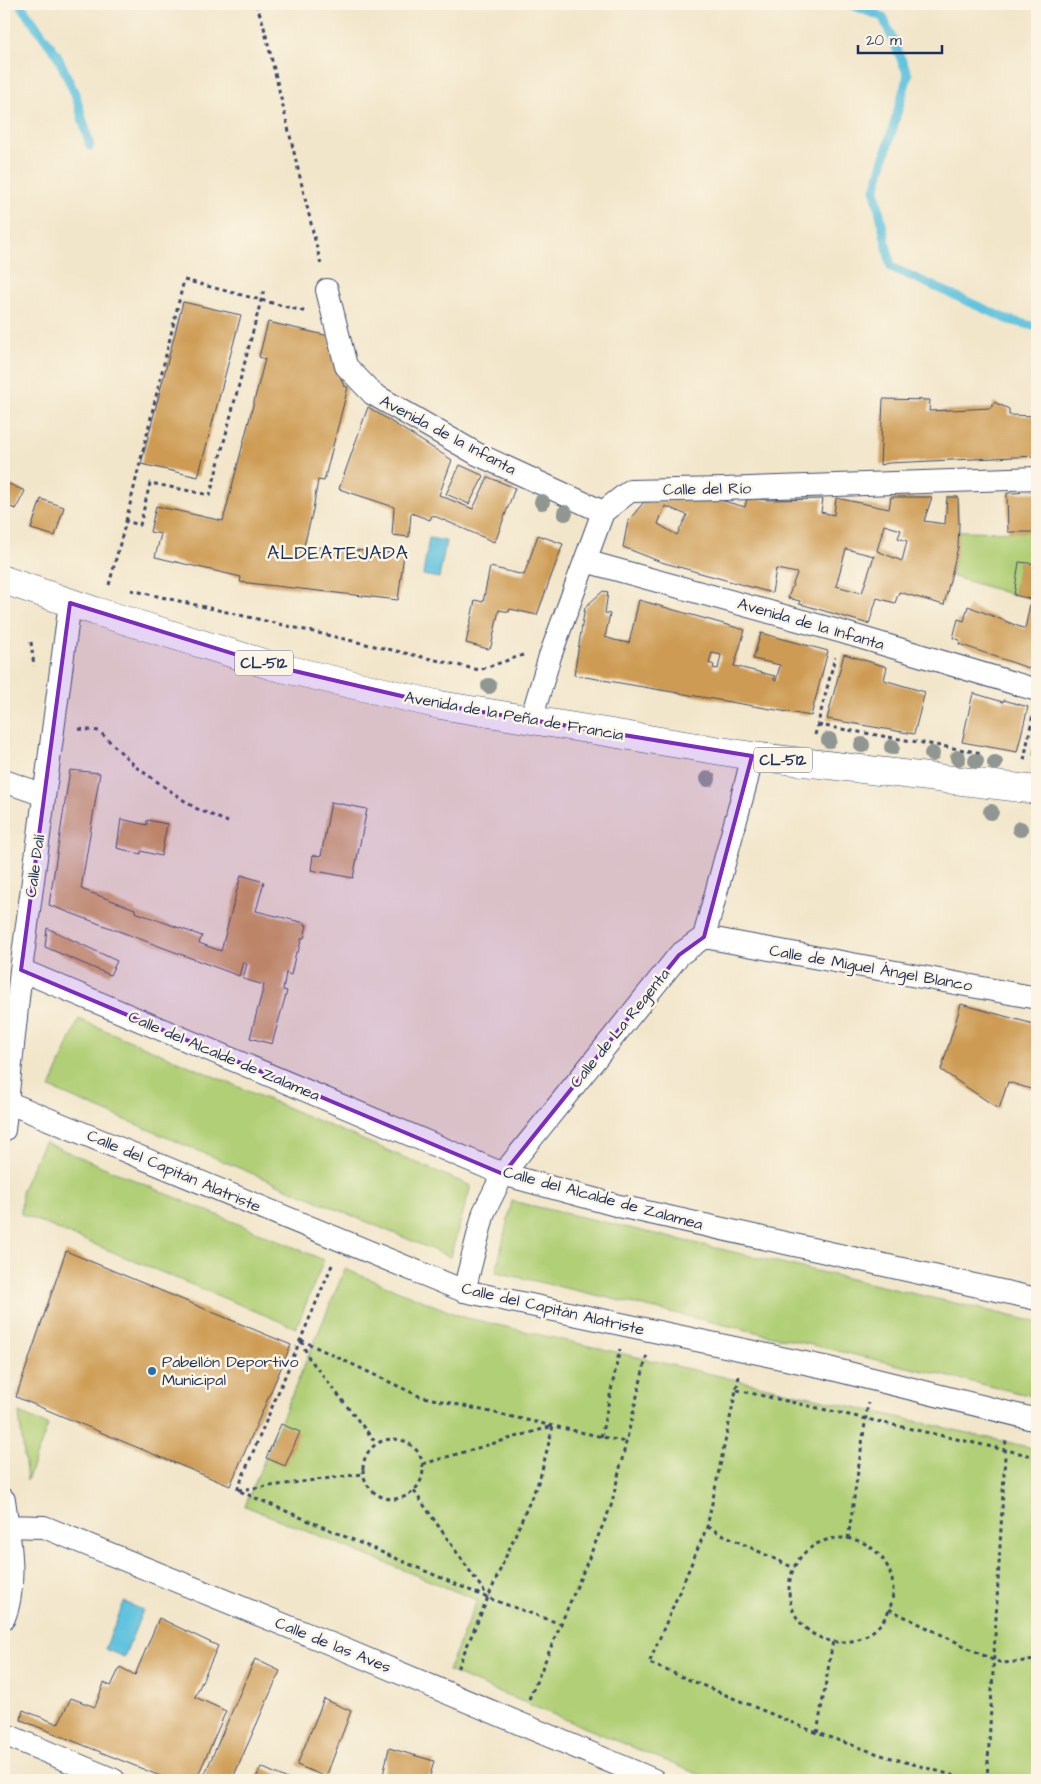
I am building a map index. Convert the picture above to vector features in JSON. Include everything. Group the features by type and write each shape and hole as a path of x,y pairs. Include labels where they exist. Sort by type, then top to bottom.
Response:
{"main road":[{"name":"Avenida de la Peña de Francia","path":"4,580 70,603 273,666 440,706 752,756 1037,790"}],"street":[{"name":"Avenida de la Infanta","path":"327,290 346,366 373,394 477,454 603,512"},
{"name":"Calle del Río","path":"603,512 630,491 1037,478"},
{"path":"531,720 555,642 603,512"},
{"name":"Avenida de la Infanta","path":"585,560 842,632 1035,701"},
{"name":"Calle Dalí","path":"4,1130 7,1102 10,994 21,970 70,603"},
{"path":"704,937 752,756"},
{"path":"4,780 44,795"},
{"name":"Calle de Miguel Ángel Blanco","path":"704,937 1037,998"},
{"name":"Calle de La Regenta","path":"464,1291 484,1212 503,1174 679,955 704,937"},
{"name":"Calle del Alcalde de Zalamea","path":"21,970 503,1174 619,1206 1037,1299"},
{"name":"Calle del Capitán Alatriste","path":"7,1102 464,1291 872,1379 1037,1420"},
{"path":"4,1500 11,1582 4,1618"},
{"name":"Calle de las Aves","path":"6,1526 44,1527 447,1692 654,1780"},
{"path":"4,1734 114,1780"}],"path":[{"path":"256,4 264,24 327,290"},
{"path":"102,587 109,585 184,280 334,319"},
{"path":"126,521 140,525 150,483 210,495 264,289"},
{"path":"129,590 479,670 555,642"},
{"path":"842,632 817,727 985,753"},
{"path":"1024,760 1035,701"},
{"path":"54,726 99,731 136,767 195,808 228,822"},
{"path":"1014,758 1031,761"},
{"path":"237,1490 342,1241"},
{"path":"601,1437 625,1326"},
{"path":"519,1723 611,1506 653,1332"},
{"path":"301,1340 419,1396 625,1442"},
{"path":"301,1340 309,1358 376,1443"},
{"path":"742,1350 738,1390 707,1527 649,1663 817,1733 881,1755 969,1780"},
{"path":"848,1539 872,1379"},
{"path":"738,1390 1037,1457"},
{"path":"987,1780 1005,1450 1009,1412"},
{"path":"423,1464 553,1426"},
{"path":"447,1692 540,1478 553,1426"},
{"path":"388,1439 400,1439 410,1444 418,1452 423,1464 420,1483 414,1491 403,1498 390,1500 378,1495 368,1486 363,1474 364,1462 368,1451 376,1443 388,1439"},
{"path":"237,1490 363,1474"},
{"path":"237,1490 488,1598 561,1624"},
{"path":"414,1491 488,1598"},
{"path":"707,1527 794,1568"},
{"path":"840,1537 848,1539 857,1540 872,1548 884,1560 891,1576 893,1593 889,1610 880,1624 867,1635 850,1641 834,1641 817,1636 803,1626 794,1612 790,1595 790,1578 797,1562 808,1549 823,1541 840,1537"},
{"path":"889,1610 993,1660 1004,1663 1037,1660"},
{"path":"817,1733 834,1641"}],"highlighted area":[{"path":"70,603 273,666 440,705 752,756 704,937 679,955 503,1174 21,970"}],"green space":[{"path":"959,531 1037,532 1037,564 1019,562 1014,595 951,576"},
{"path":"79,1019 471,1186 450,1257 50,1088"},
{"path":"44,1142 324,1260 296,1328 21,1214 22,1189"},
{"path":"512,1201 1037,1322 1037,1397 496,1272"},
{"path":"345,1269 463,1317 1037,1449 1037,1780 712,1780 448,1671 477,1600 245,1506"},
{"path":"19,1413 48,1425 27,1481"}],"water":[{"path":"429,538 446,541 439,578 423,575"},
{"path":"124,1602 143,1610 124,1657 105,1649"}],"building":[{"path":"183,302 241,315 198,477 141,464"},
{"path":"268,322 329,336 336,365 344,386 348,387 324,481 318,480 304,546 404,554 398,600 240,582 241,577 155,557 161,534 150,532 156,506 223,521 265,359 259,357"},
{"path":"883,399 930,400 929,411 991,408 994,402 1009,409 1009,415 1037,416 1037,456 880,465"},
{"path":"368,407 452,460 439,495 473,509 488,477 515,488 494,542 432,515 430,520 411,513 409,537 392,535 394,507 339,489"},
{"path":"460,465 484,476 469,504 446,494"},
{"path":"9,484 25,491 16,509 4,505 4,496"},
{"path":"1037,492 1037,532 1008,532 1007,493"},
{"path":"891,497 932,497 924,521 945,524 947,497 958,497 958,547 944,605 899,592 895,603 877,598 869,624 799,604 800,601 788,598 797,573 776,569 772,593 661,562 623,547 628,521 644,502 713,498 745,507 747,498 768,500 823,499 821,512 834,515 836,498 889,509","holes":["665,506 687,515 677,535 658,524","884,525 901,530 898,538 907,541 902,561 877,551","846,549 874,556 862,593 836,586"]},
{"path":"41,499 64,507 55,536 31,529"},
{"path":"538,535 563,544 537,615 510,609 509,612 499,610 491,647 488,649 466,643 475,600 483,602 490,567 524,575"},
{"path":"1019,562 1037,564 1037,671 959,644 960,640 953,638 958,619 964,621 968,606 1025,629 1031,599 1014,595"},
{"path":"603,591 608,592 605,613 610,614 605,637 629,643 639,600 745,630 734,666 775,676 774,680 776,681 780,665 753,659 761,633 828,651 811,716 574,675 585,607","holes":["712,653 721,655 718,669 713,668 714,665 709,663"]},
{"path":"844,654 887,667 884,680 925,692 914,734 827,719"},
{"path":"973,693 1028,707 1017,752 962,742"},
{"path":"1037,736 1037,756 1033,755"},
{"path":"70,770 100,773 81,889 135,909 135,912 202,936 199,943 221,951 241,875 264,882 256,911 307,925 304,938 302,938 298,952 296,952 291,975 286,973 283,990 287,991 272,1044 250,1038 264,985 243,979 247,964 243,962 239,976 49,905"},
{"path":"331,802 367,809 353,878 311,870 313,855 321,856"},
{"path":"121,819 147,825 147,820 167,824 161,856 141,851 141,854 117,848"},
{"path":"47,928 117,961 110,975 45,947"},
{"path":"961,1004 1037,1025 1037,1091 1008,1082 999,1109 941,1070"},
{"name":"Pabellón Deportivo Municipal","path":"66,1251 291,1345 230,1486 16,1397"},
{"path":"281,1424 300,1432 285,1466 266,1458"},
{"path":"159,1618 218,1646 195,1697 226,1711 196,1780 170,1780 21,1720 23,1710 58,1724 71,1698 95,1707 104,1683 111,1686 120,1667 135,1675"},
{"path":"255,1659 280,1671 232,1780 202,1780"},
{"path":"324,1699 351,1711 326,1777 297,1765"},
{"path":"389,1748 434,1761 429,1780 382,1780"},
{"path":"261,1767 290,1780 255,1780"}],"waterway":[{"path":"20,4 57,55 76,96 90,146"},
{"path":"849,4 883,17 908,75 875,190 891,267 1009,320 1037,327"}],"place":[{"name":"Pabellón Deportivo Municipal","path":"152,1371"}],"district":[{"name":"ALDEATEJADA","path":"338,553"}]}
